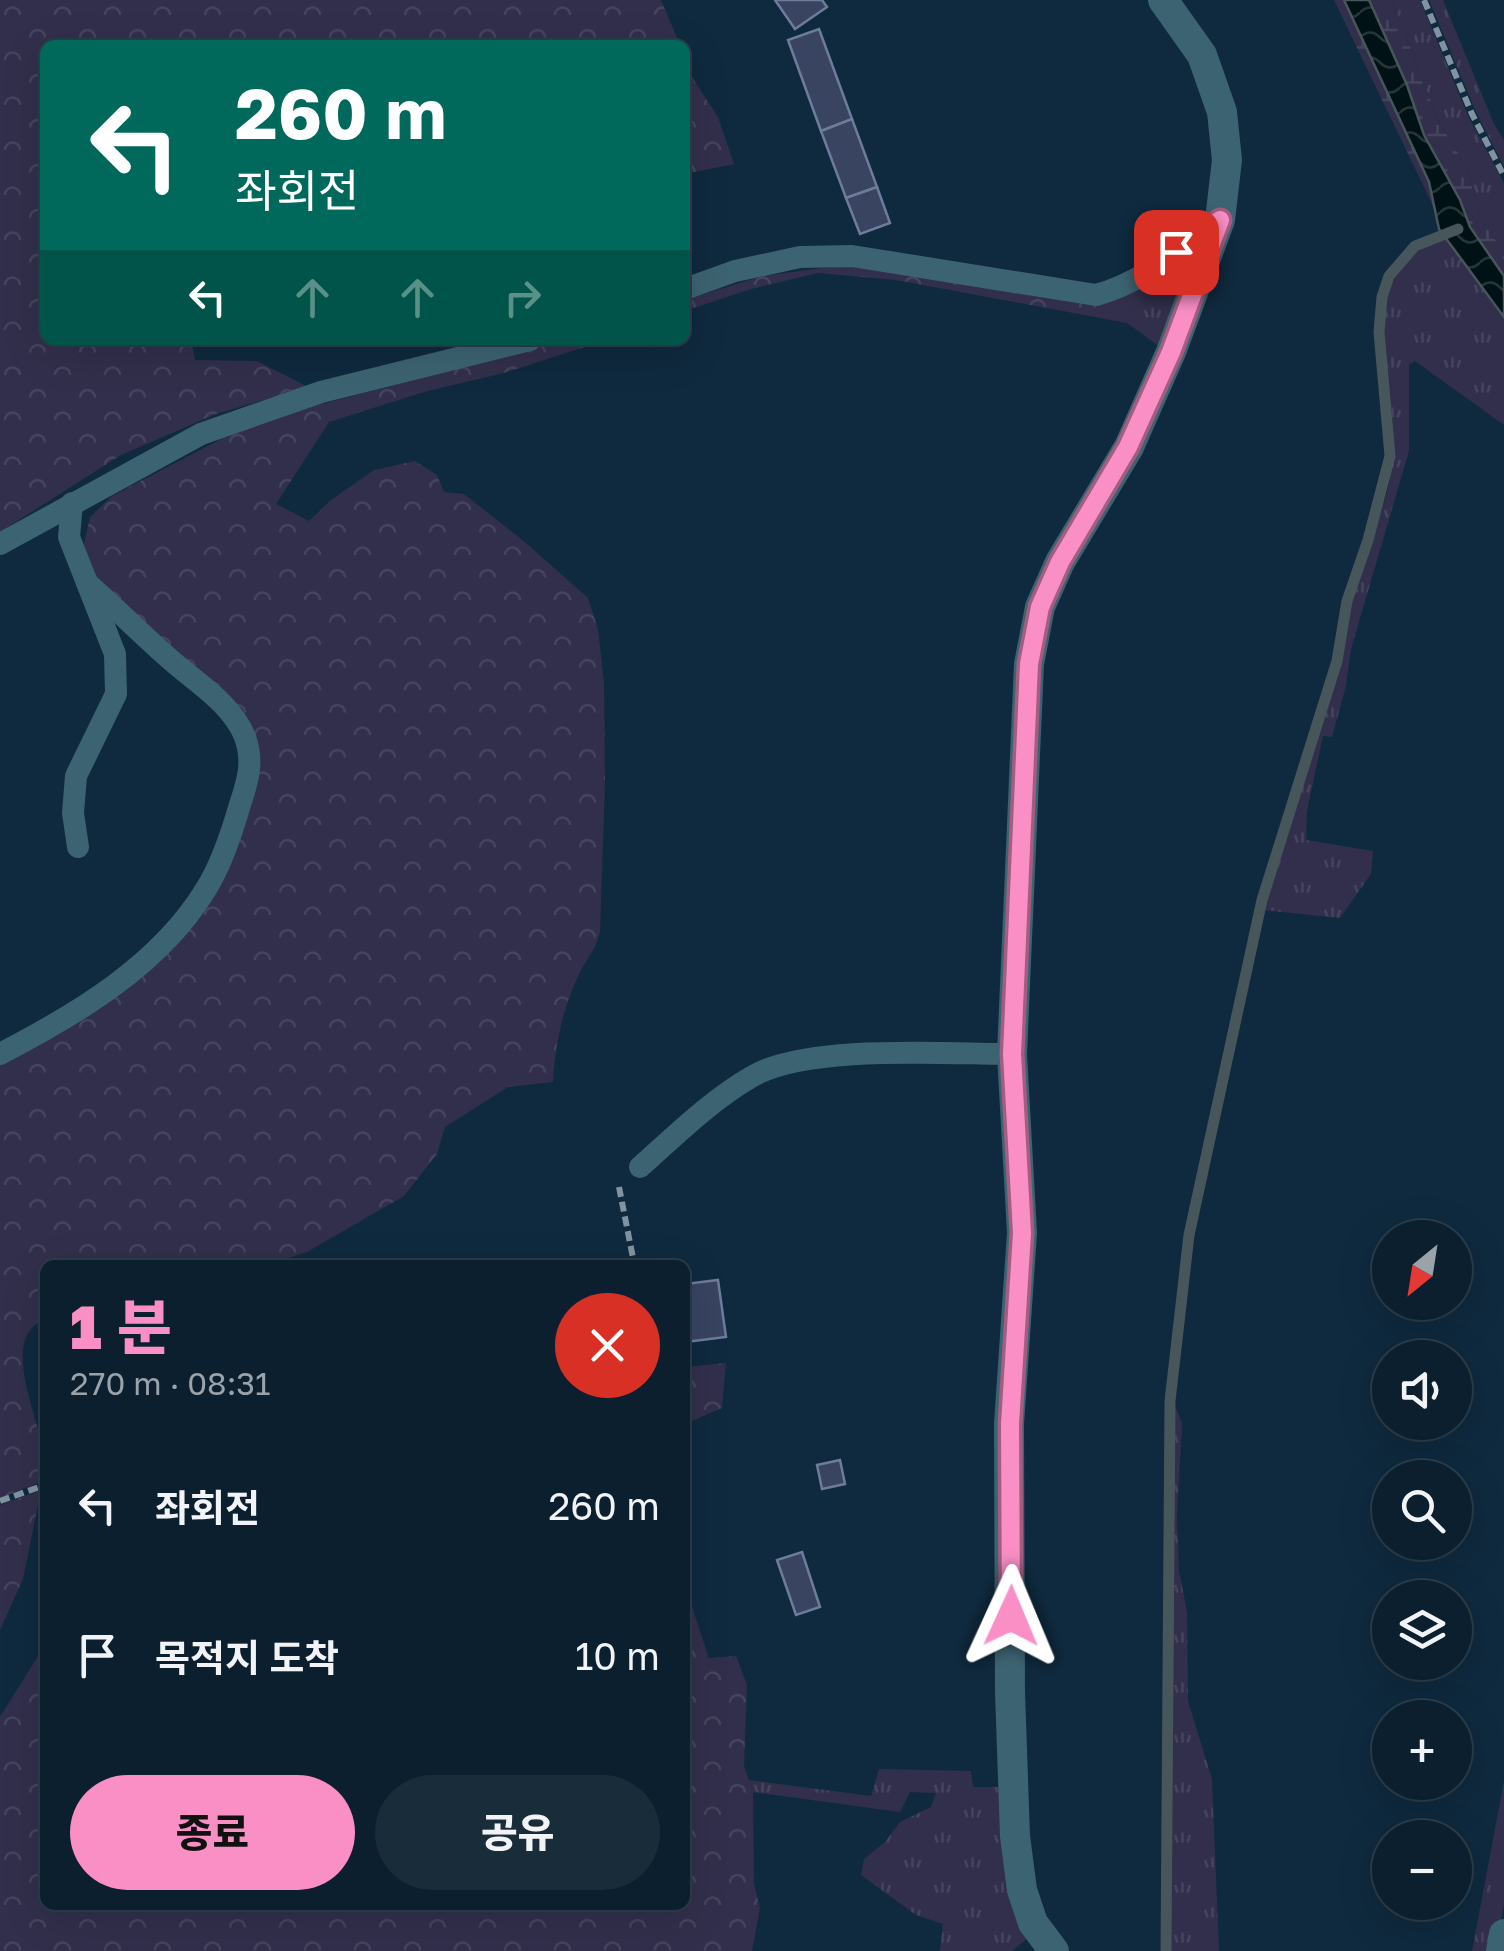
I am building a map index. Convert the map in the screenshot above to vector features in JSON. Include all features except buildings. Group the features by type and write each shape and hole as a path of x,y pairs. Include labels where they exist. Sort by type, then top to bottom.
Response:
{"street":[{"path":"1054,1951 1033,1922 1027,1906 1015,1836 1010,1692 1010,1424 1022,1233 1012,1054 1029,664 1040,607 1060,562 1128,447 1171,352 1220,220 1226,160 1222,112 1202,55 1163,0"},
{"path":"1501,1951 1504,1934"}],"lane":[{"path":"690,287 735,271 800,257 852,256 1096,295 1119,290 1154,269 1220,220"},
{"path":"0,544 202,434 322,392 510,345"},
{"path":"72,503 69,537 115,654 116,694 76,776 73,813 78,847"},
{"path":"0,1054 62,1022 102,994 142,963 177,926 206,890 227,846 251,769 244,736 222,703 88,583"},
{"path":"640,1167 710,1104 757,1073 805,1059 1012,1054"}],"path":[{"path":"1424,0 1472,114 1504,176"},
{"path":"633,1260 615,1170 640,1167"},
{"path":"0,1501 40,1487"}],"green space":[{"path":"0,0 661,0 678,40 40,40 40,345 192,345 195,360 257,361 308,387 216,414 121,455 0,532"},
{"path":"1334,0 1344,0 1429,182 1435,210"},
{"path":"1369,0 1392,0 1438,120 1466,166 1482,220 1504,253 1504,276 1470,227 1460,200 1424,135 1407,85"},
{"path":"1392,0 1420,0 1468,116 1504,183 1504,253 1482,220 1466,166 1438,120"},
{"path":"1429,0 1443,0 1504,140 1504,167 1476,112"},
{"path":"690,72 718,117 734,164 690,173"},
{"path":"1439,237 1447,237 1504,317 1504,425 1415,361 1409,365 1409,451 1351,649 1332,737 1323,736 1307,811 1306,840 1373,851 1371,874 1340,918 1264,910 1286,821 1337,671 1355,584 1391,475 1393,426 1385,364 1384,305 1393,279 1410,256"},
{"path":"1204,242 1163,349 1127,323 1127,295 1159,279"},
{"path":"845,265 1127,295 1127,323 896,280 818,273 690,309 690,298 762,276"},
{"path":"548,345 591,345 329,422 276,504 309,521 374,470 415,461 437,475 444,492 464,494 588,598 598,629 604,684 600,932 564,1013 553,1082 508,1087 445,1127 437,1154 404,1196 307,1252 282,1260 40,1260 40,1323 25,1341 23,1358 40,1437 40,1482 0,1498 0,1061 190,921 257,750 88,571 84,544 90,517 112,496 223,438 299,410"},
{"path":"726,1363 722,1408 690,1422 690,1367"},
{"path":"1173,1401 1182,1423 1177,1516 1179,1571 1187,1612 1188,1701 1212,1779 1219,1951 1169,1951"},
{"path":"40,1490 23,1579 0,1630 0,1505"},
{"path":"690,1601 709,1658 736,1656 747,1685 744,1766 753,1792 754,1884 760,1908 752,1951 0,1951 0,1717 40,1653 40,1910 690,1910"},
{"path":"879,1769 971,1771 973,1787 1001,1787 1008,1883 1029,1937 1012,1951 940,1951 943,1924 916,1915 861,1875 864,1859 885,1842 900,1822 931,1807 936,1793 910,1792 900,1812 753,1792 749,1780 871,1796"},
{"path":"1504,1781 1504,1904 1495,1951 1472,1951"}],"water":[{"path":"1344,0 1369,0 1407,85 1424,135 1460,200 1470,227 1504,276 1504,317 1439,229 1429,182"}],"waterway":[{"path":"1166,1951 1170,1401 1189,1235 1262,900 1337,661 1347,601 1390,456 1379,332 1382,297 1389,276 1415,246 1458,229"}],"route":[{"path":"1011,1616 1010,1424 1022,1233 1012,1054 1029,664 1040,607 1060,562 1128,447 1171,352 1220,220 1176,252"}]}
